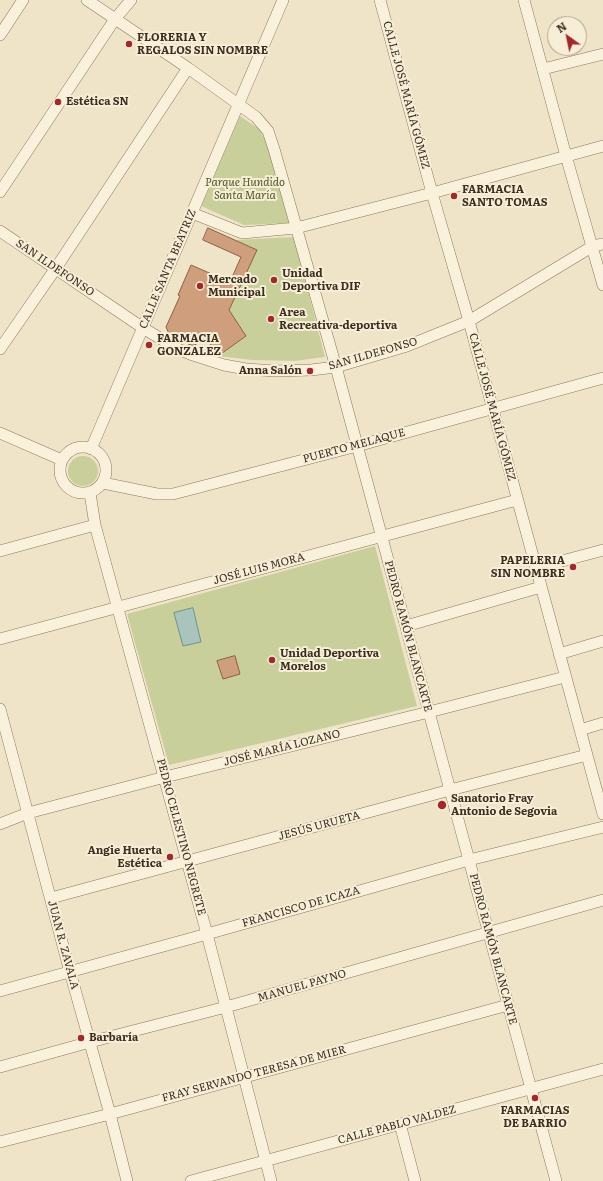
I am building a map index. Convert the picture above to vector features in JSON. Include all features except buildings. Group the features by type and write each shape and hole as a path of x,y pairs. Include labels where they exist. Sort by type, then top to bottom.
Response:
{"street":[{"path":"0,35 23,0"},
{"name":"PEDRO RAMÓN BLANCARTE","path":"87,0 238,103 256,117 268,131 336,367 556,1181"},
{"path":"0,192 115,19 131,0"},
{"name":"CALLE SANTA BEATRIZ","path":"91,449 283,0"},
{"name":"CALLE JOSÉ MARÍA GÓMEZ","path":"380,0 603,814"},
{"path":"524,0 566,156 598,245 603,285"},
{"path":"543,69 603,54"},
{"path":"0,349 56,268 188,68"},
{"path":"192,213 242,233 296,228 432,193 603,146"},
{"name":"SAN ILDEFONSO","path":"0,231 143,328 184,352 224,365 275,372 336,367 407,346 469,321 598,245"},
{"name":"PUERTO MELAQUE","path":"103,483 158,494 173,494 357,446 603,378"},
{"path":"0,433 62,460"},
{"path":"83,447 91,449 104,459 106,475 103,483 95,491 90,493 76,493 65,486 60,478 59,469 62,460 67,453 74,449 83,447"},
{"name":"PEDRO CELESTINO NEGRETE","path":"90,493 95,525 165,777 271,1181"},
{"name":"JOSÉ LUIS MORA","path":"0,639 517,500"},
{"path":"0,551 95,525"},
{"path":"536,568 603,550"},
{"path":"406,626 541,587"},
{"path":"559,654 603,641"},
{"name":"JOSÉ MARÍA LOZANO","path":"0,824 28,813 165,777 566,677"},
{"name":"JUAN R. ZAVALA","path":"0,708 127,1181"},
{"path":"580,730 603,724"},
{"name":"JESÚS URUETA","path":"51,898 450,790 587,755"},
{"name":"FRANCISCO DE ICAZA","path":"0,990 70,972 469,860 603,828"},
{"name":"MANUEL PAYNO","path":"0,1067 226,1007 603,900"},
{"name":"FRAY SERVANDO TERESA DE MIER","path":"0,1142 110,1114 508,1005"},
{"name":"CALLE PABLO VALDEZ","path":"191,1181 603,1069"},
{"path":"400,1124 415,1181"}],"green space":[{"name":"Parque Hundido Santa María","path":"240,116 259,129 269,147 289,223 244,225 201,206"},
{"name":"Unidad Deportiva DIF","path":"294,237 325,357 294,361 252,360 218,356 246,336 229,310 256,250 235,240"},
{"path":"83,456 94,460 98,471 94,482 83,486 72,482 68,471 72,460"},
{"name":"Unidad Deportiva Morelos","path":"375,546 417,706 169,765 127,614"}],"water":[{"path":"193,608 201,642 183,646 174,613"}],"place":[{"name":"FLORERIA Y REGALOS SIN NOMBRE","path":"129,44"},
{"name":"Estética SN","path":"58,102"},
{"name":"FARMACIA SANTO TOMAS","path":"454,196"},
{"name":"Unidad Deportiva DIF","path":"274,280"},
{"name":"Mercado Municipal","path":"200,286"},
{"name":"Area Recreativa-deportiva","path":"271,319"},
{"name":"FARMACIA GONZALEZ","path":"149,345"},
{"name":"Anna Salón","path":"310,371"},
{"name":"PAPELERIA SIN NOMBRE","path":"573,567"},
{"name":"Unidad Deportiva Morelos","path":"272,660"},
{"name":"Sanatorio Fray Antonio de Segovia","path":"442,805"},
{"name":"Angie Huerta Estética","path":"170,857"},
{"name":"Barbaría","path":"81,1038"},
{"name":"FARMACIAS DE BARRIO","path":"535,1098"}]}
